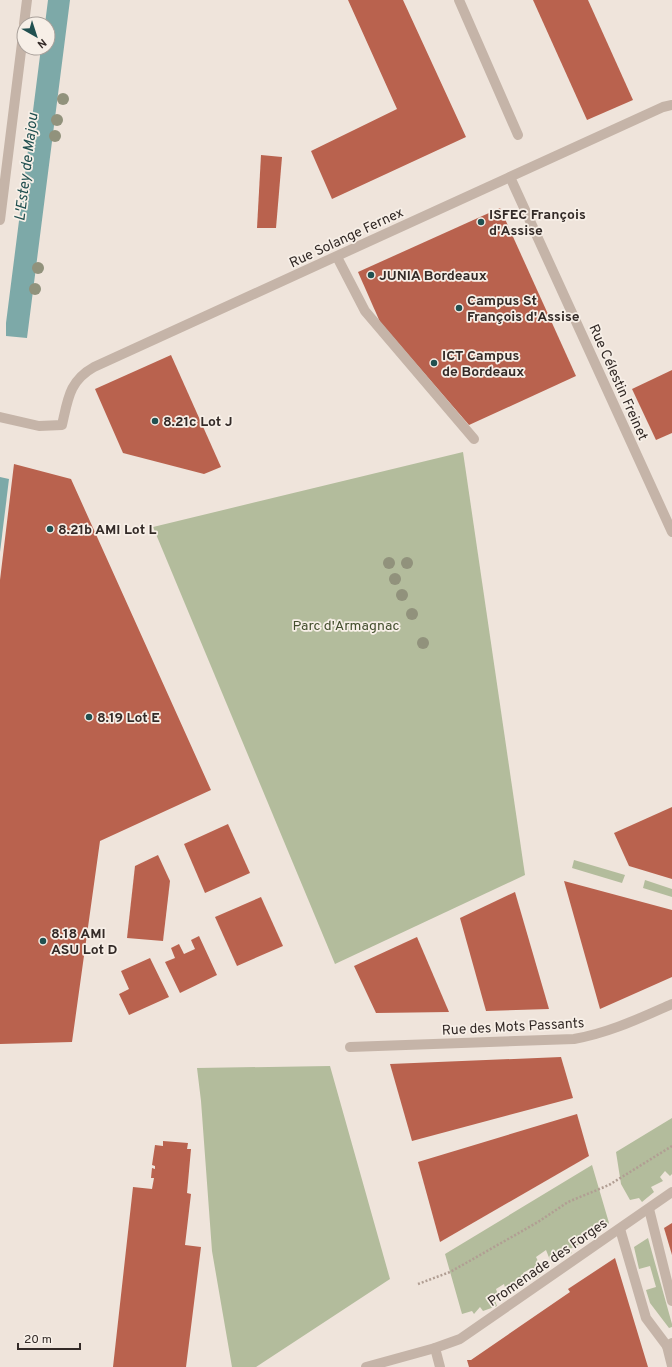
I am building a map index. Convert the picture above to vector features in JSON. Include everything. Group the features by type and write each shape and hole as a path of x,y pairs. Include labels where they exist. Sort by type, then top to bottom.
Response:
{"street":[{"path":"25,16 27,0"},
{"path":"459,0 518,135"},
{"path":"0,220 20,56"},
{"name":"Rue Solange Fernex","path":"0,417 39,426 62,425 74,384 84,373 94,367 338,257 663,107 672,105"},
{"name":"Rue Célestin Freinet","path":"510,177 672,532"},
{"path":"338,257 365,311 474,439"},
{"name":"Rue des Mots Passants","path":"350,1047 574,1039 592,1036 616,1029 672,1004"},
{"name":"Promenade des Forges","path":"366,1367 435,1348 460,1339 672,1192"},
{"path":"648,1209 672,1301"},
{"path":"620,1229 646,1318 669,1344 672,1366"},
{"path":"435,1348 440,1367"}],"path":[{"path":"418,1284 450,1272 538,1222 568,1202 609,1185 672,1146"}],"green space":[{"name":"Parc d'Armagnac","path":"463,452 525,875 335,964 153,527"},
{"path":"574,860 625,875 622,883 572,868"},
{"path":"645,880 672,889 672,897 643,888"},
{"path":"330,1066 390,1279 256,1367 232,1367 212,1251 201,1101 197,1068"},
{"path":"672,1118 672,1174 670,1176 665,1171 660,1177 663,1181 651,1187 654,1192 642,1202 639,1198 630,1200 621,1184 616,1152"},
{"path":"592,1165 609,1223 597,1235 593,1230 579,1238 582,1243 570,1249 572,1253 564,1256 561,1251 550,1260 546,1250 536,1257 543,1271 537,1278 530,1269 523,1273 526,1278 517,1285 519,1289 507,1294 504,1284 496,1289 498,1295 494,1298 497,1306 483,1311 480,1307 474,1314 472,1311 462,1314 445,1254"},
{"path":"648,1238 672,1324 672,1327 669,1328 650,1303 646,1290 656,1287 650,1266 639,1269 634,1247"}],"water":[{"name":"L'Estey de Majou","path":"48,0 70,0 27,338 6,336 6,323 40,56 56,56 56,16 46,16"},
{"path":"0,477 9,479 0,552"}],"building":[{"path":"348,0 403,0 466,137 332,199 311,151 397,109"},
{"path":"533,0 588,0 633,100 587,120"},
{"path":"261,155 282,157 276,228 257,228"},
{"name":"Campus St François d'Assise","path":"500,208 576,376 469,425 380,322 358,272"},
{"name":"8.21c Lot J","path":"171,355 221,467 204,474 123,453 95,389"},
{"path":"672,370 672,433 656,440 632,389"},
{"path":"14,464 71,479 211,790 100,841 72,1042 0,1044 0,580"},
{"path":"672,807 672,879 629,866 614,833"},
{"path":"228,824 250,873 205,893 184,844"},
{"path":"158,855 170,881 163,941 127,938 135,866"},
{"path":"564,881 672,910 672,977 600,1009"},
{"path":"515,892 549,1009 486,1011 460,918"},
{"path":"261,897 283,946 237,966 215,917"},
{"path":"199,936 217,975 180,993 165,962 175,958 171,948 179,944 184,954 195,949 191,940"},
{"path":"417,937 449,1012 376,1013 354,966"},
{"path":"150,958 169,997 129,1015 119,994 129,989 121,971"},
{"path":"561,1057 573,1098 412,1141 390,1064"},
{"path":"577,1114 589,1156 440,1242 418,1162"},
{"path":"163,1141 188,1143 187,1149 191,1149 187,1193 191,1194 185,1245 201,1247 186,1367 113,1367 133,1187 152,1189 154,1178 151,1178 152,1168 155,1169 155,1166 152,1165 155,1145 163,1146"},
{"path":"672,1223 672,1255 664,1228"},
{"path":"615,1258 648,1367 469,1367 467,1360 471,1360 570,1292 568,1289"}],"place":[{"name":"ISFEC François d'Assise","path":"481,222"},
{"name":"JUNIA Bordeaux","path":"371,275"},
{"name":"Campus St François d'Assise","path":"459,308"},
{"name":"ICT Campus de Bordeaux","path":"434,363"},
{"name":"8.21c Lot J","path":"155,421"},
{"name":"8.21b AMI Lot L","path":"50,529"},
{"name":"8.19 Lot E","path":"89,717"},
{"name":"8.18 AMI ASU Lot D","path":"43,941"}]}
